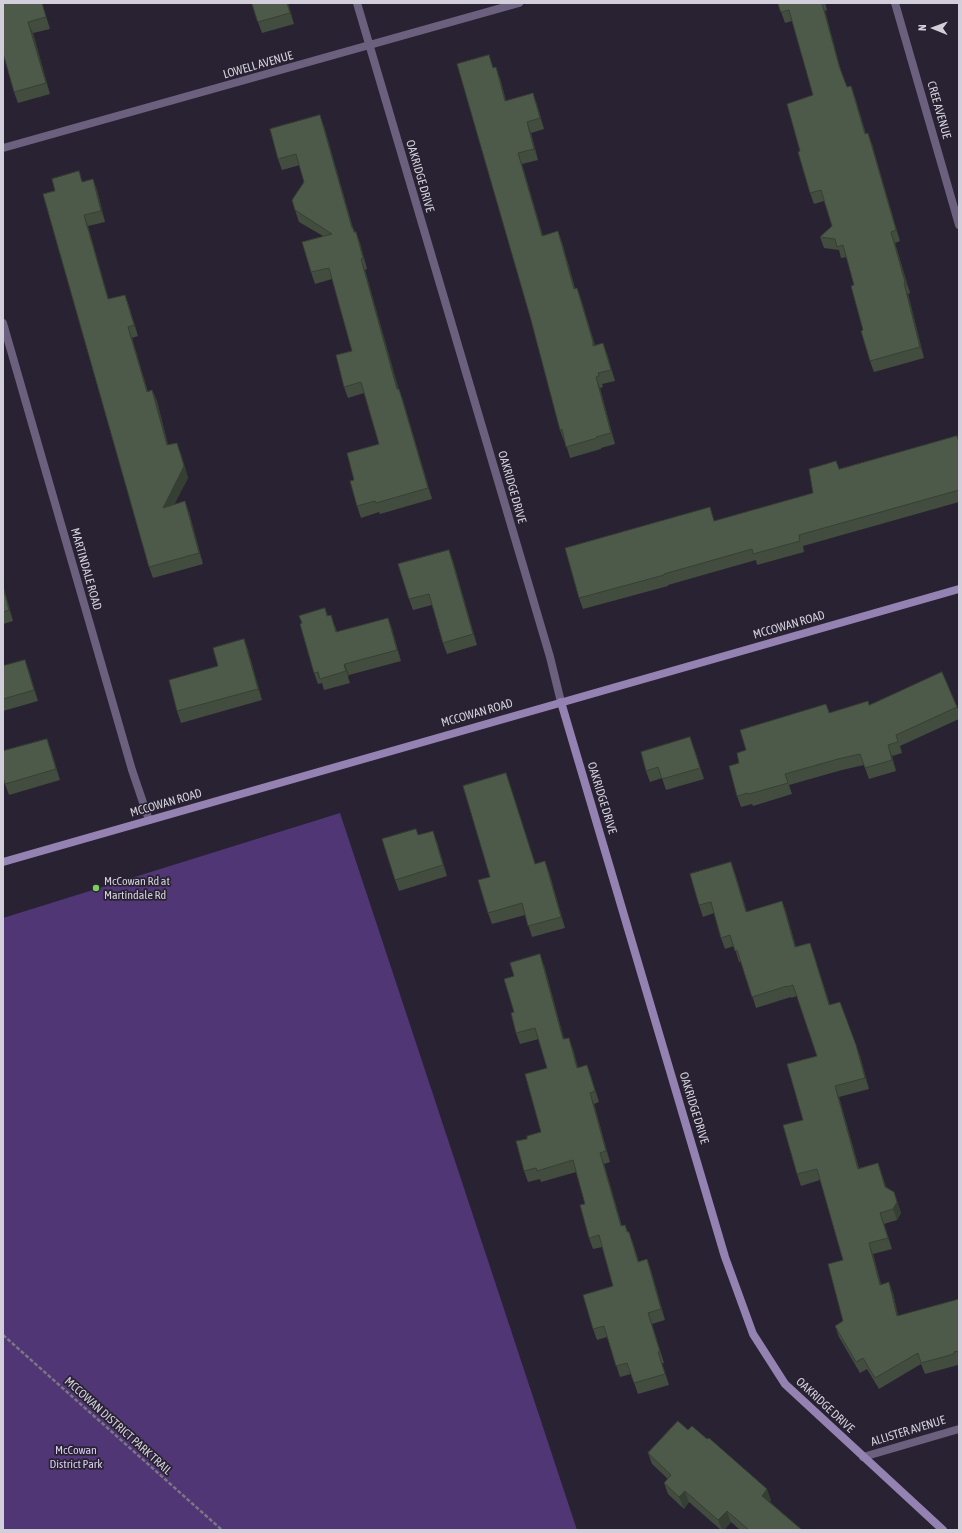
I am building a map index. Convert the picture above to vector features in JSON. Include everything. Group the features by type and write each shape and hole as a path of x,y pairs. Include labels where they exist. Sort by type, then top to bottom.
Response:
{"street":[{"name":"OAKRIDGE DRIVE","path":"357,3 725,1257 753,1334 785,1384 943,1530"},
{"name":"LOWELL AVENUE","path":"3,148 519,3"},
{"name":"CREE AVENUE","path":"895,3 959,225"},
{"name":"MARTINDALE ROAD","path":"3,323 132,770 149,820"},
{"name":"MCCOWAN ROAD","path":"3,862 959,589"},
{"name":"ALLISTER AVENUE","path":"863,1457 959,1428"}],"path":[{"name":"MCCOWAN DISTRICT PARK TRAIL","path":"3,1335 222,1530"}],"green space":[{"name":"McCowan District Park","path":"340,813 577,1530 3,1530 3,918"}],"building":[{"path":"3,3 42,3 46,17 28,22 46,83 14,92 3,53"},
{"path":"252,3 287,3 290,13 258,22"},
{"path":"778,3 822,3 839,66 847,87 851,86 865,134 868,133 896,230 891,232 905,282 920,347 870,361 861,331 863,330 851,286 854,285 843,245 837,247 835,239 820,237 832,226 821,190 810,193 798,152 800,151 787,104 813,95 789,10 781,12"},
{"path":"489,55 493,68 496,67 505,101 533,93 540,118 527,122 534,149 518,153 542,236 558,231 574,289 577,288 593,346 603,343 611,370 598,373 599,376 596,377 611,433 566,447 457,64"},
{"path":"320,115 352,228 354,232 356,232 363,258 361,259 397,389 399,389 428,488 376,503 375,501 357,506 350,481 354,480 347,453 379,444 361,382 344,387 336,355 352,351 329,268 311,272 302,242 332,234 295,210 292,200 304,182 296,154 278,159 270,129"},
{"path":"79,171 82,182 93,179 101,211 84,215 108,299 125,295 134,325 128,327 147,392 152,390 167,445 177,443 184,466 163,508 185,501 199,553 149,567 43,194 55,191 52,179"},
{"path":"957,436 959,443 959,490 799,535 800,541 753,554 752,549 579,598 565,548 710,507 714,521 813,493 809,469 836,461 839,469"},
{"path":"449,550 473,634 443,643 429,594 409,599 398,564"},
{"path":"3,588 9,610 3,612"},
{"path":"325,608 327,616 331,615 336,632 388,618 397,650 345,664 346,671 320,679 318,672 314,673 299,616"},
{"path":"244,639 258,689 177,711 169,680 218,666 213,648"},
{"path":"25,660 34,690 3,699 3,666"},
{"path":"942,672 957,707 896,735 898,742 888,745 892,760 865,768 860,754 838,759 785,774 788,783 737,796 729,766 739,763 737,753 746,750 740,730 826,704 829,713 868,701 869,705"},
{"path":"690,737 700,768 662,779 658,767 646,771 641,752"},
{"path":"47,739 56,769 5,784 3,777 3,751"},
{"path":"506,773 535,864 545,861 561,917 528,926 522,903 488,913 478,880 490,877 463,786"},
{"path":"416,829 418,835 433,831 443,865 395,880 382,839"},
{"path":"731,862 746,912 782,901 795,947 810,943 829,1005 840,1002 856,1045 865,1078 835,1086 858,1169 878,1163 885,1187 894,1192 897,1202 893,1209 880,1213 888,1238 869,1243 880,1285 889,1282 897,1316 959,1299 959,1351 954,1352 954,1354 921,1363 918,1353 875,1378 863,1358 856,1362 835,1326 843,1321 828,1264 843,1260 817,1169 797,1174 783,1125 803,1120 787,1064 817,1056 793,985 752,997 737,950 735,951 730,935 721,938 711,902 699,905 690,874"},
{"path":"540,954 563,1039 569,1038 577,1068 587,1065 595,1091 590,1093 606,1151 600,1153 621,1226 625,1225 627,1232 629,1232 638,1262 647,1259 661,1309 648,1313 665,1374 634,1383 627,1363 616,1366 604,1326 593,1329 583,1295 613,1286 599,1235 589,1238 580,1205 585,1204 573,1160 537,1171 536,1168 524,1171 516,1141 527,1139 527,1136 541,1132 525,1074 547,1068 535,1028 516,1033 511,1013 514,1012 504,979 514,976 510,963"},
{"path":"678,1421 688,1430 692,1426 707,1439 709,1438 767,1489 762,1496 802,1530 749,1530 727,1511 718,1520 685,1491 679,1497 664,1483 671,1475 648,1453"}],"place":[{"name":"McCowan Rd at Martindale Rd","path":"96,888"}]}
